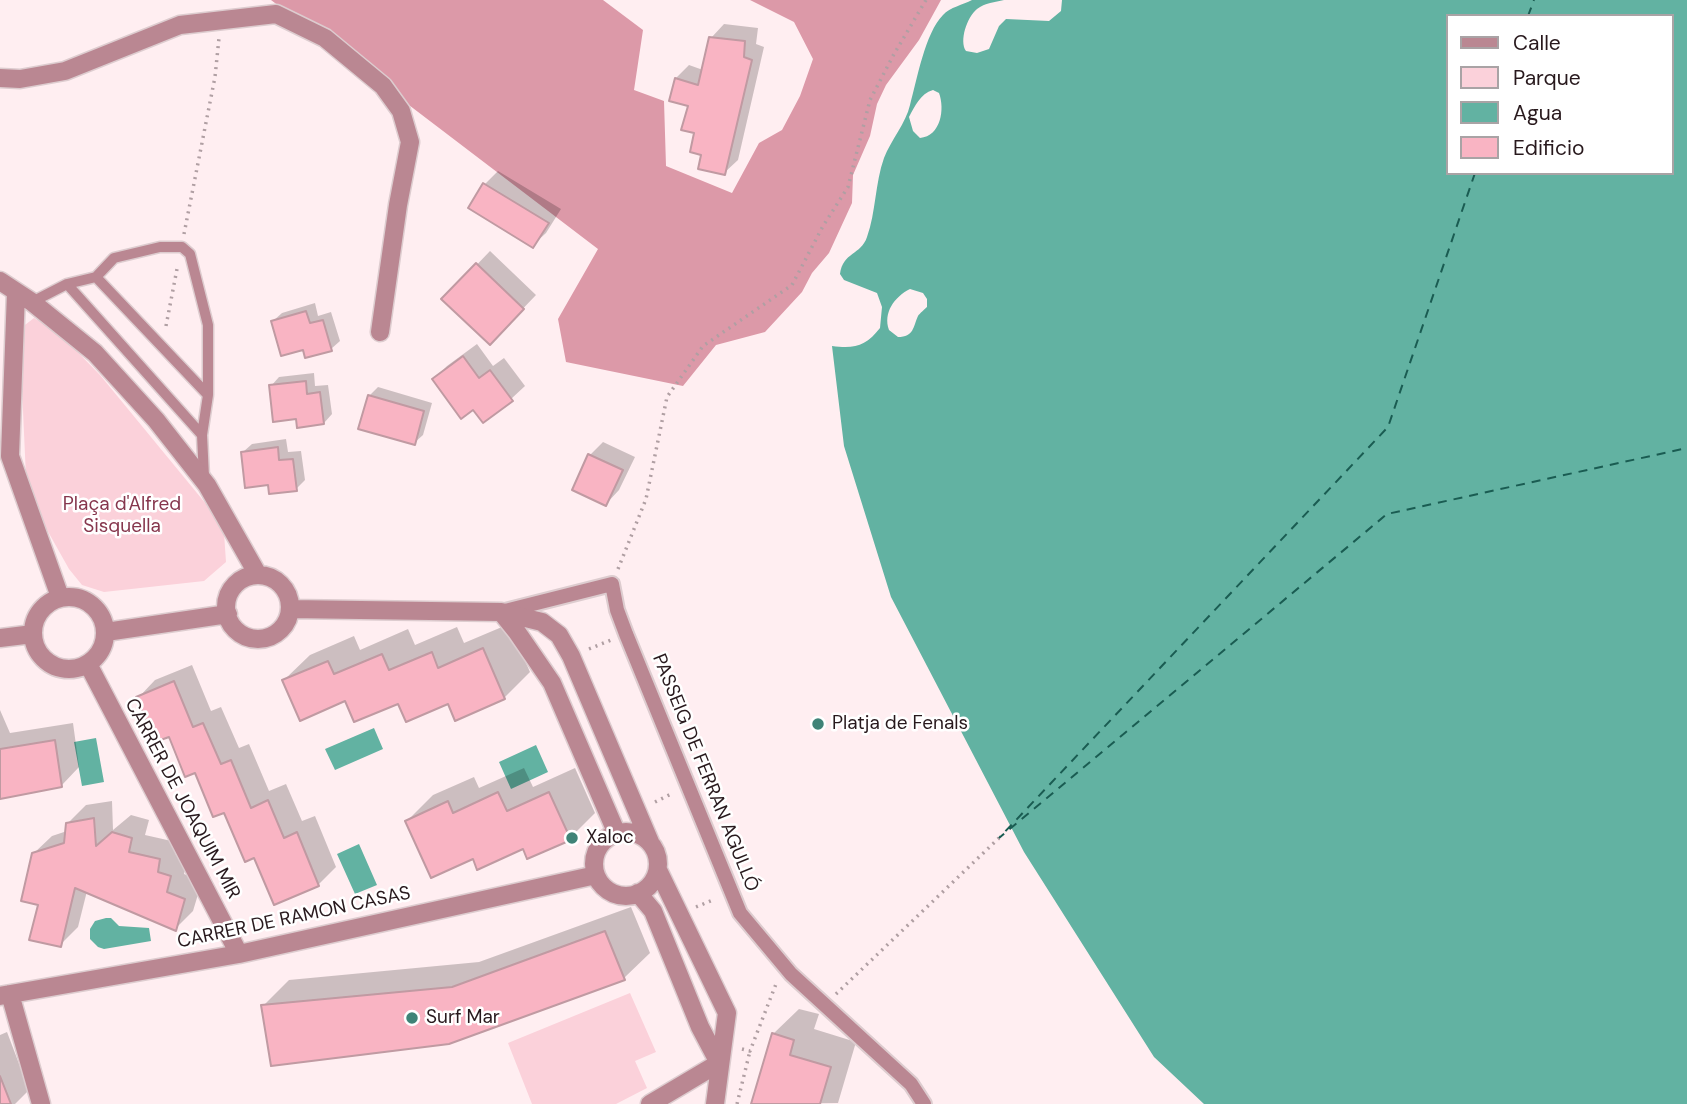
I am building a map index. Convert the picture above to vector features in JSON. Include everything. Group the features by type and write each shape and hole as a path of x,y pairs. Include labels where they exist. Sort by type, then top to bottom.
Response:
{"street":[{"path":"0,78 20,79 65,71 180,25 276,14 326,38 383,86 401,111 410,142 397,205 380,332"},
{"path":"0,281 32,302 96,353 156,420 204,481 258,575"},
{"path":"16,292 10,456 60,597"},
{"path":"258,575 269,576 285,589 290,609 283,627 266,638 247,636 238,631 228,614 227,604 233,587 249,576 258,575"},
{"path":"501,612 612,584"},
{"name":"PASSEIG DE FERRAN AGULLÓ","path":"612,584 617,610 626,634 740,913 784,966 911,1084 925,1104"},
{"path":"60,597 81,598 91,603 104,621 106,632 101,651 88,664 76,669 52,665 42,657 35,646 33,634 34,622 40,611 60,597"},
{"path":"290,609 501,612 542,622 559,635 571,656 657,856 658,870 727,1013 715,1104"},
{"path":"501,612 552,683 617,834"},
{"path":"106,632 228,614"},
{"path":"0,638 33,634"},
{"name":"CARRER DE JOAQUIM MIR","path":"88,664 239,954"},
{"path":"650,842 639,834 625,832 610,836 598,849 594,862 596,874 604,888 617,895 632,896 653,882 658,870"},
{"name":"CARRER DE RAMON CASAS","path":"5,995 239,954 596,874"},
{"path":"638,893 653,911 700,1027 720,1054"},
{"path":"5,995 41,1104"},
{"path":"650,1104 720,1054"}],"lane":[{"path":"32,302 67,284 96,276 114,258 160,247 182,247 190,254 208,325 208,395 202,435 204,481"},
{"path":"96,276 208,395"},
{"path":"67,284 202,435"}],"path":[{"path":"612,584 646,499 667,397 703,346 792,285 823,226 848,187 870,100 926,0"},
{"path":"162,346 215,77 219,38"},
{"path":"571,656 626,634"},
{"path":"636,810 689,786"},
{"path":"825,1005 999,838"},
{"path":"679,913 732,893"},
{"path":"737,1104 750,1051 784,966"},
{"path":"720,1054 750,1051"}],"green space":[{"name":"Plaça d'Alfred Sisquella","path":"34,318 60,334 100,375 206,504 224,533 226,562 204,581 104,592 82,585 69,569 37,512 26,477 20,344 21,328"},
{"path":"630,993 656,1052 635,1061 647,1088 616,1104 532,1104 508,1043"}],"shaded area":[{"path":"271,0 603,0 643,30 634,90 664,101 666,166 732,193 759,143 782,130 800,96 813,59 794,22 750,0 941,0 919,40 886,85 877,104 870,136 853,175 852,203 829,253 812,273 802,292 765,332 716,345 683,386 566,362 558,319 598,249"}],"water":[{"path":"972,0 1004,0 980,7 970,18 965,29 964,47 966,51 977,53 989,49 999,26 1006,19 1049,21 1061,11 1062,0 1687,0 1687,1104 1204,1104 1154,1057 1024,852 891,597 844,446 832,346 854,346 870,339 880,328 882,307 877,293 844,280 840,274 845,261 861,247 867,237 884,158 908,112 931,33 946,12","holes":["933,90 939,93 941,99 940,121 933,132 920,138 913,131 909,117 918,101","910,289 923,293 927,299 927,307 918,316 910,333 898,337 889,330 889,312 895,301"]},
{"path":"374,728 383,749 335,770 325,749"},
{"path":"96,738 104,782 82,786 74,742"},
{"path":"536,745 548,772 511,789 499,762"},
{"path":"359,844 377,885 355,894 337,854"},
{"path":"111,918 119,926 149,928 151,941 104,949 98,947 90,939 90,929 95,921"}],"building":[{"path":"709,37 745,41 744,57 752,60 725,175 698,169 701,155 690,152 694,133 681,130 688,106 669,101 675,78 698,85"},
{"path":"483,183 549,223 533,248 468,208"},
{"path":"476,263 524,309 490,345 441,299"},
{"path":"306,311 310,323 323,320 332,351 305,358 303,350 281,356 271,321"},
{"path":"463,356 479,378 490,370 513,401 483,423 473,410 461,419 432,379"},
{"path":"306,381 307,394 320,392 324,424 297,428 296,419 273,422 269,385"},
{"path":"368,395 424,411 415,445 358,429"},
{"path":"278,447 279,460 293,459 297,491 269,494 268,485 245,488 241,452"},
{"path":"588,454 623,470 606,506 572,490"},
{"path":"483,648 505,699 455,721 448,704 406,722 398,704 354,722 345,701 300,721 282,680 328,661 334,674 382,654 389,670 432,652 438,668"},
{"path":"174,681 193,727 203,723 221,764 231,760 251,808 268,800 284,838 297,832 319,886 274,905 254,858 245,862 224,813 213,817 195,773 185,777 169,737 155,742 136,697"},
{"path":"55,740 62,787 0,799 0,749"},
{"path":"498,792 507,811 549,792 571,840 527,859 523,849 477,870 473,859 431,878 405,821 448,801 453,813"},
{"path":"94,818 96,846 112,832 132,838 129,852 160,859 158,872 171,876 167,892 185,899 176,931 75,888 61,947 29,940 38,905 21,901 32,853 64,843 66,823"},
{"path":"605,931 625,980 449,1044 271,1066 261,1005 452,987"},
{"path":"772,1033 794,1040 790,1055 831,1067 820,1104 751,1104"},
{"path":"0,1076 11,1104 0,1104"}],"ferry route":[{"path":"1529,14 1534,0"},
{"path":"1474,175 1388,427 999,838 1387,514 1687,448"}],"place":[{"name":"Platja de Fenals","path":"818,724"},
{"name":"Xaloc","path":"572,838"},
{"name":"Surf Mar","path":"412,1018"}]}
